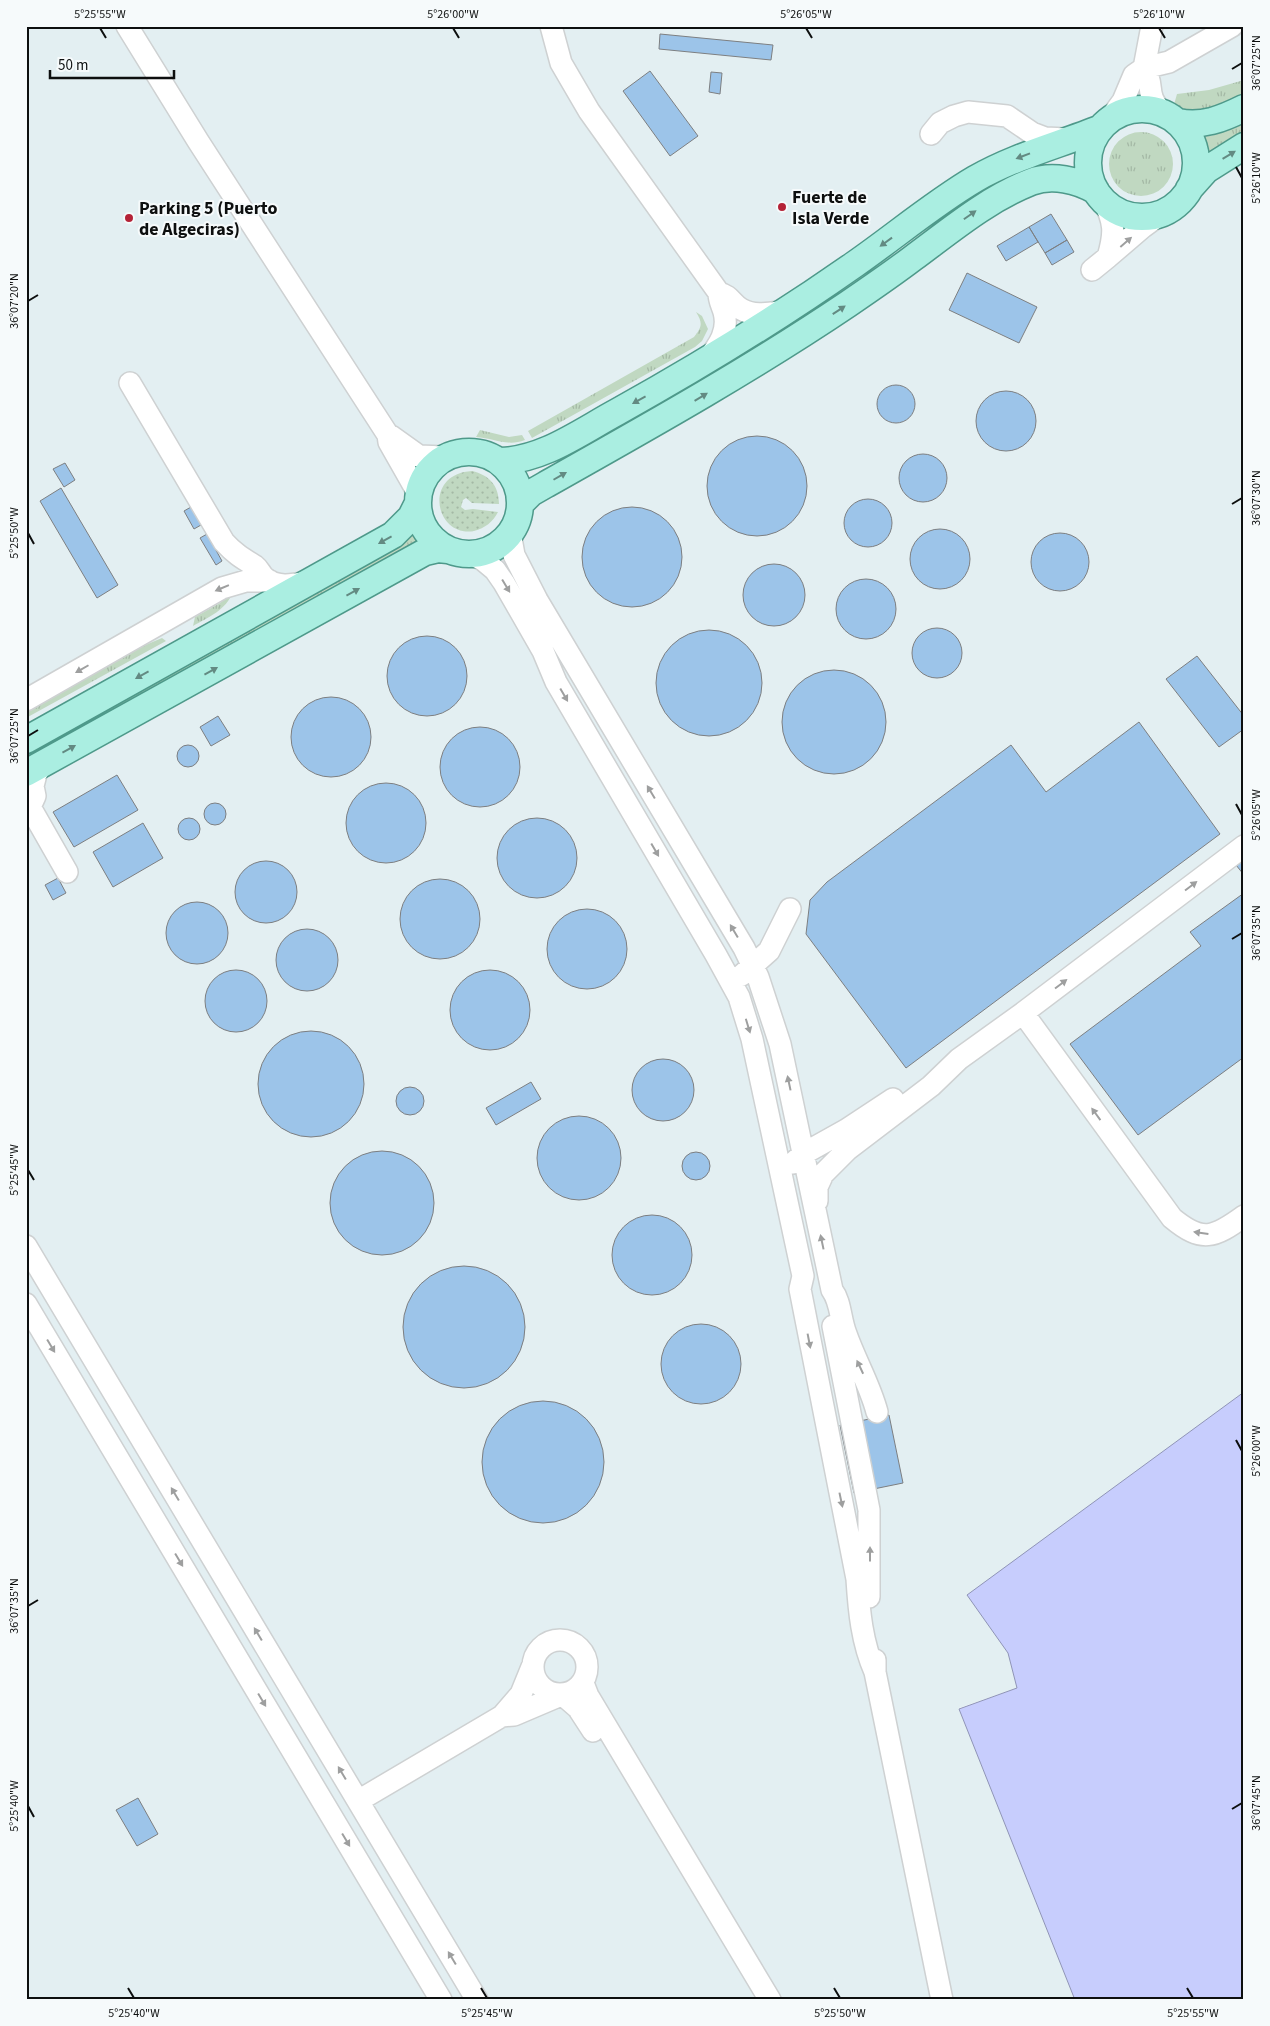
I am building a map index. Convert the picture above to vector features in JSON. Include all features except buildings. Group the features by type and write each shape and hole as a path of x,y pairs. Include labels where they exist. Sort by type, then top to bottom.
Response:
{"main road":[{"path":"500,461 525,458 551,448 706,360 854,265 974,179 1005,163 1068,140 1105,124 1129,110 1140,109 1195,124 1211,122 1244,108"},
{"path":"1170,118 1188,135 1195,156 1196,167 1189,188"},
{"path":"1099,195 1088,170 1088,159 1090,148 1105,124"},
{"path":"520,504 545,485 690,403 780,348 849,303 912,259 972,213 996,198 1033,181 1046,179 1073,180 1085,184 1111,207 1132,216 1143,216 1165,211 1183,198 1189,188 1206,170 1244,146"},
{"path":"26,740 394,535 411,517 427,472 445,457 456,453 473,452 490,455 500,461 514,479 519,489 520,504 516,523 510,533 493,548 459,552 438,549 426,552 34,769"},
{"path":"418,499 423,527 434,540 459,552"}],"street":[{"path":"127,26 198,141 388,435 419,456 445,457"},
{"path":"550,26 561,63 589,111 719,293 719,300 724,311 726,323 724,336 706,360"},
{"path":"1152,26 1144,68 1150,77 1150,95 1154,104 1170,118"},
{"path":"1105,124 1123,101 1134,75 1144,68 1169,62 1232,26"},
{"path":"931,134 940,123 968,112 1007,116 1032,133 1045,138 1068,140"},
{"path":"1099,195 1110,214 1114,239 1100,264 1143,226 1165,211"},
{"path":"719,293 726,295 741,310 753,314 785,311"},
{"path":"130,383 224,542 245,571 249,596 242,619"},
{"path":"388,435 389,442 418,499"},
{"path":"510,533 514,556 537,600 753,966 772,1014 798,1130 792,1168 803,1276 800,1289 857,1580 859,1612 867,1654 875,1672"},
{"path":"459,552 483,560 495,570 504,583 543,651 556,682 731,981 745,1014 792,1168 817,1218"},
{"path":"26,700 222,588 245,571 257,567 260,574 278,584 291,586 307,582"},
{"path":"34,769 36,774 33,786 35,796 28,807 68,872"},
{"path":"792,1168 820,1164 866,1127 931,1086 959,1059 1023,1014 1244,846"},
{"path":"731,981 753,966 770,950 790,909"},
{"path":"1023,1014 1172,1218 1186,1230 1203,1236 1224,1231 1244,1216"},
{"path":"798,1130 844,1125 866,1127"},
{"path":"803,1276 812,1288 820,1320 857,1398 870,1414 873,1397 843,1326 837,1297 832,1290 817,1218 817,1187 823,1174 866,1127"},
{"path":"26,1246 477,2000"},
{"path":"832,1290 827,1298 869,1510 870,1619 875,1651 875,1672 942,2000"},
{"path":"26,1304 441,2000"},
{"path":"358,1802 502,1716 521,1694 528,1681 537,1652 542,1646 557,1640 572,1642 579,1647 587,1660 586,1676 583,1683 571,1693 514,1715 502,1716"},
{"path":"532,1667 533,1675 541,1688 548,1692 562,1695 578,1708 590,1725 754,2000"},
{"path":"583,1683 588,1696 770,2000"}],"shaded area":[{"path":"26,26 1244,26 1244,1392 968,1595 1008,1653 1017,1688 959,1708 1075,2000 26,2000"}],"green space":[{"path":"1244,80 1244,95 1227,103 1201,111 1173,108 1177,94 1209,90"},
{"path":"1244,124 1244,131 1203,157 1198,138 1214,135"},
{"path":"1141,132 1153,134 1164,141 1171,152 1173,164 1171,176 1164,187 1153,194 1141,196 1129,194 1118,187 1111,176 1109,164 1111,152 1118,141 1129,134"},
{"path":"696,312 702,316 708,329 702,341 695,347 532,438 528,431 694,337 701,325"},
{"path":"480,430 509,437 522,435 525,440 512,443 476,437"},
{"path":"472,471 483,475 492,482 499,497 499,504 472,503 466,498 463,500 461,507 465,510 498,512 491,522 482,528 474,531 461,531 450,525 443,516 440,505 440,493 446,483 456,475"},
{"path":"414,534 419,542 401,550 26,757 26,754 401,545"},
{"path":"233,592 226,604 211,616 193,626 195,617 220,603"},
{"path":"162,638 166,641 26,718 26,711 143,646"}],"water":[{"path":"1244,1392 1244,2000 1075,2000 959,1709 1017,1688 1008,1653 967,1595"}],"place":[{"name":"Fuerte de Isla Verde","path":"782,207"},
{"name":"Parking 5 (Puerto de Algeciras)","path":"129,218"}]}
